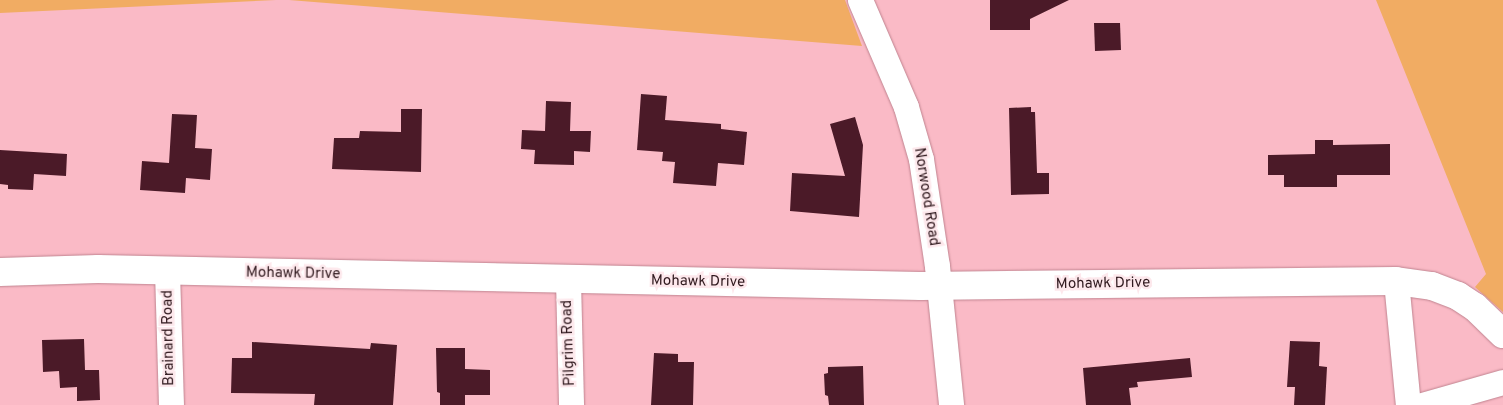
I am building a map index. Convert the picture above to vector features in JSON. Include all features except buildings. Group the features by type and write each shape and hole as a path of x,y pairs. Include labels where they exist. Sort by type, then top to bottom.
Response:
{"street":[{"name":"Norwood Road","path":"860,0 895,79 915,136 928,196 951,405"},
{"name":"Mohawk Drive","path":"0,272 98,269 939,286 1396,281 1432,286 1458,296 1475,307 1503,334"},
{"name":"Brainard Road","path":"168,271 171,405"},
{"name":"Pilgrim Road","path":"568,280 571,405"},
{"path":"1396,281 1408,405"},
{"path":"1422,405 1503,382"}],"shaded area":[{"path":"0,0 276,0 0,13"},
{"path":"289,0 845,0 862,46"},
{"path":"1376,0 1503,0 1503,312 1475,287 1486,274"}]}
